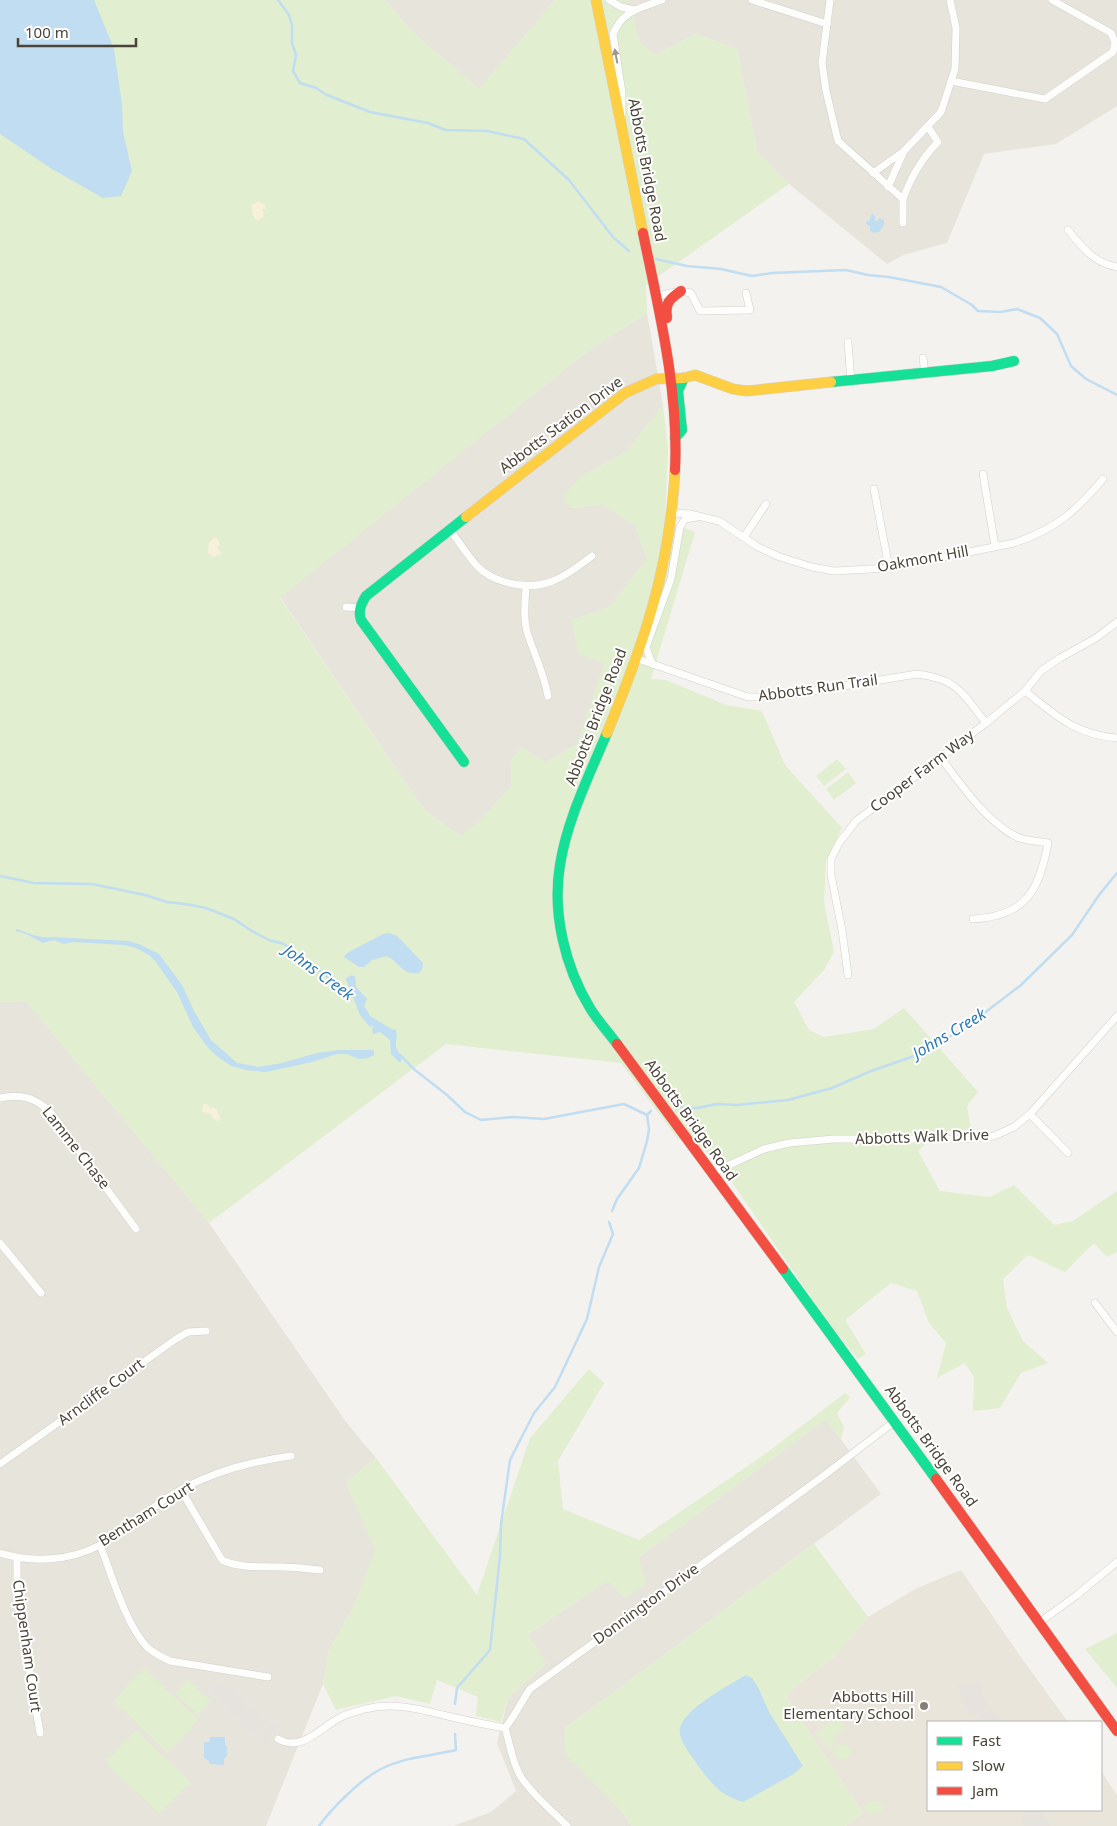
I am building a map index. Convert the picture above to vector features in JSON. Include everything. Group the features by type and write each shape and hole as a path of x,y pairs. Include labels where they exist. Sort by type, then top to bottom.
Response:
{"main road":[{"name":"Abbotts Bridge Road","path":"596,0 666,346 671,377 676,475 673,513 659,588 635,658 562,850 558,892 560,931 566,955 576,982 590,1008 895,1421 1117,1731"},
{"name":"Abbotts Bridge Road","path":"666,346 670,345 671,340 666,316 666,303 668,299 681,291"},
{"name":"Abbotts Station Drive","path":"359,608 366,596 625,393 656,378 684,378 695,375 733,390 747,391 992,366 1014,361"},
{"name":"Abbotts Bridge Road","path":"675,438 682,430 678,391 684,378"},
{"path":"359,608 361,620 376,643 464,762"}],"street":[{"path":"610,0 621,7 634,10"},
{"path":"622,121 622,93 613,34 622,20 634,10 662,0"},
{"path":"752,0 826,24"},
{"path":"830,0 822,63 826,91 838,141 903,199"},
{"path":"873,172 904,151 941,112 955,69 956,28 950,0"},
{"path":"951,81 1044,99 1113,52 1115,42 1111,33 1052,0"},
{"path":"903,224 903,199 912,177 926,154 938,142 928,126"},
{"path":"888,187 904,151"},
{"path":"1068,230 1092,257 1100,262 1117,267"},
{"path":"654,284 667,292 681,291 691,293 700,311 750,310 746,293"},
{"path":"656,296 681,291"},
{"path":"848,342 851,381"},
{"path":"923,358 925,373"},
{"path":"983,474 995,546"},
{"name":"Oakmont Hill","path":"673,513 719,520 758,547 780,557 812,567 834,571 889,568 1014,543 1030,538 1058,524 1085,500 1103,479"},
{"path":"874,489 889,568"},
{"path":"744,537 766,504"},
{"name":"Abbotts Bridge Road","path":"652,664 646,647 671,578 680,527 685,519 702,516"},
{"path":"450,530 479,567 488,574 498,580 526,587 550,583 569,573 592,556"},
{"path":"526,587 525,608 528,634 544,676 548,696"},
{"path":"346,607 359,608"},
{"name":"Cooper Farm Way","path":"848,975 842,930 831,875 831,859 838,843 856,821 986,723 1025,691 1041,671 1096,638 1117,622"},
{"name":"Abbotts Run Trail","path":"635,658 748,697 776,697 917,674 936,676 960,690 986,723"},
{"path":"1025,691 1063,722 1106,737 1117,738"},
{"path":"940,757 966,792 992,820 1018,838 1048,843 1034,889 1024,902 1003,914 973,919"},
{"name":"Abbotts Walk Drive","path":"712,1173 764,1149 789,1143 834,1139 963,1139 994,1136 1014,1127 1030,1114 1117,1016"},
{"name":"Lamme Chase","path":"0,1098 23,1096 34,1099 44,1105 136,1228"},
{"path":"1030,1114 1068,1153"},
{"path":"0,1243 41,1293"},
{"path":"1095,1303 1117,1332"},
{"name":"Arncliffe Court","path":"0,1464 176,1339 188,1332 206,1331"},
{"name":"Donnington Drive","path":"505,1728 514,1718 519,1704 530,1689 822,1477 895,1421"},
{"name":"Bentham Court","path":"0,1553 17,1558 42,1560 66,1556 100,1545 181,1490 224,1471 267,1459 292,1456"},
{"path":"181,1490 222,1560 231,1564 245,1566 320,1570"},
{"path":"100,1545 131,1622 148,1648 158,1656 170,1661 268,1677"},
{"name":"Chippenham Court","path":"17,1558 17,1596 40,1733"},
{"path":"1040,1622 1078,1595 1117,1562"},
{"path":"278,1739 287,1744 302,1742 342,1716 366,1709 392,1706 418,1708 454,1718 505,1728 516,1767 522,1778 567,1826"}],"shaded area":[{"path":"386,0 555,0 479,89 410,30"},
{"path":"628,0 1117,0 1117,106 1056,144 984,154 947,243 903,255 887,264 789,184 757,152 737,49 696,34 655,55 640,42"},
{"path":"647,313 663,405 628,450 580,478 570,508 602,504 635,525 647,559 609,607 572,620 605,662 577,744 545,763 522,747 512,758 511,787 476,825 461,836 425,811 280,597 589,350"},
{"path":"26,1001 209,1223 346,1422 376,1458 346,1482 376,1550 353,1608 329,1650 323,1684 266,1826 0,1826 0,1002"},
{"path":"826,1419 881,1494 564,1729 632,1826 453,1826 491,1812 516,1791 497,1743 508,1698 546,1663 527,1635 608,1580 625,1598 646,1583 638,1558"},
{"name":"Abbotts Hill Elementary School","path":"961,1570 1067,1721 927,1721 927,1811 1102,1811 1102,1772 1117,1795 1117,1826 846,1826 863,1813 786,1697 797,1685 834,1657 868,1617 917,1588"},
{"path":"979,1681 982,1694 988,1705 983,1708 983,1711 986,1712 991,1709 1004,1721 974,1721 978,1718 978,1714 970,1716 958,1685"},
{"path":"218,1682 227,1687 228,1690 235,1688 247,1702 244,1708 246,1709 251,1705 267,1722 251,1735 237,1721 241,1717 240,1715 233,1717 211,1687"},
{"path":"280,1721 281,1727 271,1733 269,1739 271,1745 264,1747 263,1736 268,1726"},
{"path":"1023,1811 1040,1811 1051,1826 1025,1826 1020,1818 1025,1815"}],"green space":[{"path":"0,0 386,0 410,30 479,89 555,0 628,0 640,42 655,55 696,34 737,49 757,152 789,184 646,285 647,313 589,350 280,598 425,811 461,836 476,825 511,787 512,758 522,747 545,763 577,744 604,663 578,653 572,620 609,607 647,559 635,525 602,504 570,508 563,496 580,478 628,450 663,405 668,451 665,521 695,532 651,679 666,680 726,705 762,711 785,765 842,828 826,861 824,902 834,952 824,970 794,1002 809,1030 824,1037 874,1029 904,1008 978,1092 967,1106 971,1130 939,1131 918,1151 940,1191 990,1197 1014,1185 1054,1225 1073,1221 1117,1191 1117,1252 1107,1257 1094,1243 1065,1272 1028,1255 1003,1279 1007,1308 1023,1341 1048,1363 1021,1373 1000,1408 973,1411 974,1377 965,1363 937,1378 946,1343 929,1323 917,1291 891,1283 845,1320 866,1354 858,1359 833,1329 714,1156 678,1139 621,1063 446,1044 209,1223 26,1001 0,1002"},
{"path":"837,759 846,769 824,786 816,776"},
{"path":"848,772 856,783 834,800 826,789"},
{"path":"589,1369 604,1383 558,1461 563,1509 639,1540 765,1454 845,1393 850,1397 837,1413 844,1427 841,1439 826,1419 638,1558 647,1583 625,1598 607,1581 528,1634 546,1663 508,1698 501,1722 476,1716 478,1697 437,1680 430,1704 396,1696 336,1710 323,1684 329,1650 353,1608 375,1550 346,1482 376,1458 477,1595 530,1438"},
{"path":"814,1544 868,1617 834,1657 797,1685 786,1697 863,1813 846,1826 632,1826 625,1815 565,1754 564,1729"},
{"path":"1117,1633 1117,1688 1085,1649"},
{"path":"144,1668 199,1720 168,1753 113,1701"},
{"path":"188,1679 211,1701 198,1715 175,1693"},
{"path":"837,1717 845,1729 833,1738 837,1743 828,1750 816,1733"},
{"path":"136,1730 191,1782 159,1814 105,1762"},
{"path":"843,1744 849,1746 851,1752 849,1758 843,1760 837,1758 835,1752 837,1746"},
{"path":"872,1800 880,1802 883,1812 868,1815 865,1807"}],"sand":[{"path":"259,201 266,206 265,209 262,209 263,217 257,221 253,216 251,205"},
{"path":"215,537 219,541 220,545 217,547 222,554 217,555 215,558 208,553 209,542"},
{"path":"203,1104 208,1104 210,1109 213,1107 216,1109 221,1119 218,1121 213,1119 211,1114 202,1112"}],"water":[{"path":"0,0 94,0 114,49 122,105 123,132 132,171 121,196 103,198 52,169 0,134"},
{"path":"872,214 875,216 875,221 878,221 879,218 884,220 884,225 879,232 874,233 870,231 870,226 866,224"},
{"path":"16,929 42,937 128,941 159,954 182,985 194,1011 211,1040 237,1063 258,1067 338,1050 374,1050 374,1055 359,1059 347,1054 337,1054 312,1062 266,1072 231,1066 213,1053 206,1045 193,1027 177,992 149,955 136,948 124,945 74,942 64,944 54,940 43,943 16,931"},
{"path":"389,933 397,936 423,963 422,970 419,973 405,971 387,956 372,960 364,967 359,967 344,957 347,953 383,934"},
{"path":"351,975 355,976 356,987 367,999 364,1006 370,1016 393,1030 395,1029 397,1034 396,1046 401,1061 399,1062 391,1054 390,1040 380,1032 373,1034 372,1029 374,1026 370,1027 360,1015 346,979"},
{"path":"746,1675 752,1678 759,1689 769,1712 803,1766 792,1775 743,1802 723,1793 713,1784 688,1751 680,1734 681,1726 686,1717 695,1708"},
{"path":"210,1737 225,1737 227,1756 224,1759 224,1765 209,1764 209,1761 204,1758 204,1743 210,1741"}],"waterway":[{"path":"278,0 289,15 292,25 292,43 296,55 293,71 300,83 316,88 327,95 370,112 428,123 445,130 487,131 524,139 569,180 613,237 629,251"},
{"path":"656,259 752,276 772,273 846,270 941,287 972,305 978,311 1000,312 1017,309 1040,318 1057,334 1071,366 1086,379 1117,395"},
{"name":"Johns Creek","path":"671,1102 683,1108 698,1108 716,1104 736,1105 788,1100 832,1088 871,1071 920,1054 966,1027 1021,985 1072,935 1099,895 1117,873"},
{"name":"Johns Creek","path":"0,876 34,883 92,884 145,895 167,902 206,908 234,919 269,940 284,944 356,998"},
{"name":"Johns Creek","path":"400,1055 465,1112 481,1120 514,1117 544,1119 624,1104 647,1115"},
{"name":"Johns Creek","path":"647,1115 651,1111"},
{"path":"612,1211 617,1199 639,1168 649,1129 647,1115"},
{"path":"455,1704 457,1688 490,1650 500,1556 501,1524 510,1460 534,1413 555,1387 587,1319 599,1267 613,1234 609,1222"},
{"path":"319,1826 347,1795 381,1769 408,1759 456,1750 455,1734"}],"traffic: fast":[{"path":"831,382 992,366 1014,361"},
{"path":"675,438 682,430 678,391 684,378"},
{"path":"464,762 361,620 360,611 366,596 466,517"},
{"path":"607,733 579,798 563,848 558,883 558,902 559,921 567,957 581,992 590,1008 617,1044"},
{"path":"783,1269 936,1479"}],"traffic: slow":[{"path":"596,0 643,233"},
{"path":"466,517 625,393 656,379 684,378 695,375 733,389 747,391 831,382"},
{"path":"607,733 633,668 653,605 667,540 675,470"}],"traffic: jam":[{"path":"643,233 671,380 674,410 675,470"},
{"path":"667,318 667,305 673,296 681,291"},
{"path":"617,1044 783,1269"},
{"path":"936,1479 1117,1731"}],"place":[{"name":"Abbotts Hill Elementary School","path":"924,1706"}]}
